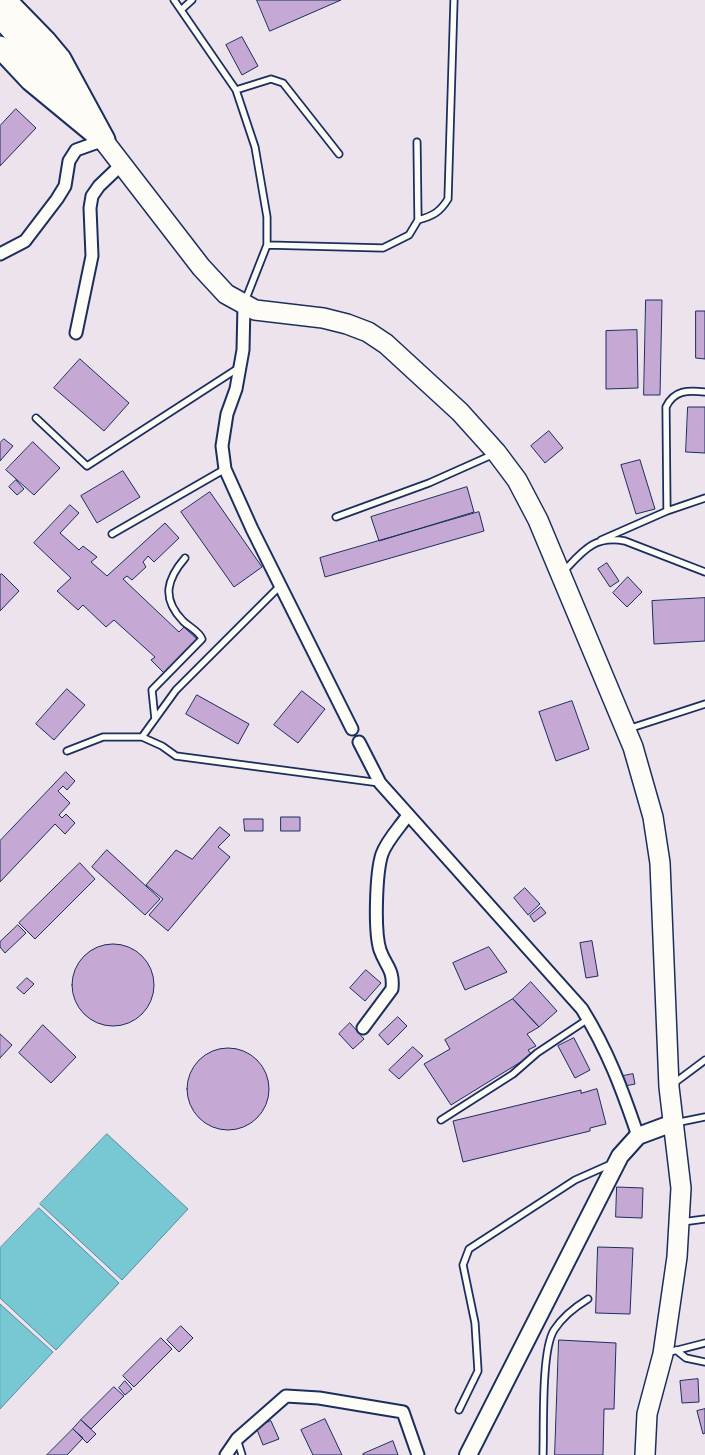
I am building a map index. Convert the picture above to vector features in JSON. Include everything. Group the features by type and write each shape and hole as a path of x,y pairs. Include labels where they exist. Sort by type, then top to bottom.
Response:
{"highway":[{"path":"5,0 46,40 60,59 104,140"},
{"path":"0,47 31,80 104,140"}],"main road":[{"path":"0,18 49,72 210,277 226,294 244,305 264,312 330,320 368,332 404,358 460,412 496,452 525,493 627,730 647,793 658,849 669,1087 679,1158 680,1222 669,1352 647,1414 645,1455"}],"street":[{"path":"0,254 25,241 57,200 65,186 69,161 76,150 104,140"},
{"path":"76,333 92,256 90,208 92,196 99,186 122,164"},
{"path":"244,305 243,350 236,389 227,414 222,446 225,469 280,586 352,729"},
{"path":"359,742 380,783 582,1008 602,1040 614,1067 638,1136"},
{"path":"363,1028 392,989 391,968 380,950 376,924 380,866 382,853 408,815"},
{"path":"468,1455 616,1162 627,1145 638,1136 673,1123"},
{"path":"226,1455 237,1440 286,1396 319,1398 403,1412 418,1455"}],"lane":[{"path":"174,0 236,90 256,147 266,217 267,245 244,305"},
{"path":"181,10 192,0"},
{"path":"418,220 432,216 442,210 448,199 454,0"},
{"path":"236,90 270,79 282,83 339,154"},
{"path":"267,245 383,248 409,235 418,220 417,142"},
{"path":"36,418 87,466 240,367"},
{"path":"667,512 666,407 670,398 676,394 688,390 705,392"},
{"path":"336,517 429,483 496,452"},
{"path":"112,534 225,469"},
{"path":"560,576 580,554 601,540 705,498"},
{"path":"601,540 624,541 705,572"},
{"path":"155,719 152,690 202,639 174,610 168,592 173,572 185,558"},
{"path":"142,737 176,690 280,586"},
{"path":"627,730 705,704"},
{"path":"67,751 103,737 142,737 162,746 176,756 380,783"},
{"path":"441,1120 513,1074 538,1053 588,1019"},
{"path":"669,1087 705,1060"},
{"path":"673,1123 705,1117"},
{"path":"459,1410 478,1371 475,1323 463,1265 469,1249 575,1180 616,1162"},
{"path":"680,1222 705,1219"},
{"path":"543,1455 547,1349 554,1331 571,1310 588,1299"},
{"path":"669,1352 705,1343"},
{"path":"669,1352 705,1362"},
{"path":"237,1440 242,1455"}],"shaded area":[{"path":"0,0 705,0 705,1455 0,1455"}],"water":[{"path":"107,1134 188,1209 122,1280 40,1204"},
{"path":"39,1208 119,1283 56,1350 0,1298 0,1248"},
{"path":"0,1304 53,1352 0,1409"}],"building":[{"path":"257,0 341,0 270,31"},
{"path":"242,37 258,66 242,75 226,45"},
{"path":"16,109 36,128 0,166 0,126"},
{"path":"646,300 662,300 660,395 644,395"},
{"path":"696,311 705,311 705,359 696,358"},
{"path":"637,330 638,388 606,389 606,331"},
{"path":"80,359 129,403 104,431 54,388"},
{"path":"688,407 705,407 705,453 686,452"},
{"path":"549,431 563,448 545,463 531,446"},
{"path":"4,439 13,446 0,461 0,443"},
{"path":"33,442 60,468 34,495 6,470"},
{"path":"640,460 655,509 636,514 621,465"},
{"path":"123,471 140,497 97,523 81,496"},
{"path":"16,480 24,489 17,495 9,487"},
{"path":"467,487 474,512 379,541 371,517"},
{"path":"210,492 262,567 234,587 181,512"},
{"path":"70,505 79,513 60,533 79,550 83,546 97,557 91,562 107,576 165,523 179,538 154,562 148,556 143,562 146,567 132,580 127,576 123,579 179,632 184,627 199,641 166,675 151,660 155,657 114,620 106,627 83,605 78,610 57,591 71,578 34,543"},
{"path":"479,512 484,531 325,577 320,558"},
{"path":"607,563 619,581 610,587 598,569"},
{"path":"2,574 19,591 0,611 0,575"},
{"path":"628,577 642,592 627,607 613,593"},
{"path":"705,598 705,641 654,644 652,601"},
{"path":"67,689 85,705 54,740 36,724"},
{"path":"302,691 325,709 298,743 274,725"},
{"path":"197,695 249,724 238,744 186,714"},
{"path":"572,701 589,749 556,761 539,712"},
{"path":"66,772 75,781 67,790 63,786 58,791 70,803 59,815 62,818 66,814 75,823 65,834 55,824 0,882 0,841"},
{"path":"281,817 300,817 300,831 281,831"},
{"path":"244,819 263,819 263,831 245,831"},
{"path":"220,827 230,835 218,847 230,857 168,931 149,915 163,899 146,885 176,850 192,859"},
{"path":"107,850 160,899 145,915 92,867"},
{"path":"80,863 95,879 35,939 19,923"},
{"path":"525,888 540,904 528,915 514,898"},
{"path":"541,907 546,913 534,922 530,916"},
{"path":"18,925 26,933 5,953 0,947 0,942"},
{"path":"592,941 598,976 586,978 580,943"},
{"path":"105,944 121,944 136,951 147,962 154,977 151,1001 142,1014 121,1026 105,1026 90,1019 79,1008 72,993 72,977 79,962 90,951"},
{"path":"489,947 507,972 465,990 453,963"},
{"path":"366,970 381,983 365,1001 350,988"},
{"path":"27,978 34,984 24,994 17,988"},
{"path":"531,982 557,1011 539,1027 513,999"},
{"path":"513,999 539,1027 527,1034 536,1046 528,1050 532,1055 451,1105 424,1064 450,1049 445,1040"},
{"path":"398,1017 407,1026 388,1045 379,1035"},
{"path":"350,1023 364,1039 353,1049 339,1034"},
{"path":"43,1025 76,1057 51,1083 19,1053"},
{"path":"0,1034 12,1045 0,1058"},
{"path":"574,1038 590,1070 575,1078 558,1046"},
{"path":"413,1047 423,1056 399,1079 389,1070"},
{"path":"220,1048 236,1048 251,1055 262,1066 269,1081 266,1105 257,1118 236,1130 220,1130 205,1123 194,1112 187,1097 187,1081 194,1066 205,1055"},
{"path":"633,1074 635,1084 625,1086 623,1076"},
{"path":"597,1089 606,1124 590,1128 590,1131 463,1162 453,1121 581,1090 581,1093"},
{"path":"617,1187 643,1188 642,1218 616,1217"},
{"path":"598,1247 633,1248 630,1314 596,1313"},
{"path":"181,1326 193,1338 179,1352 167,1340"},
{"path":"161,1338 172,1349 134,1387 123,1376"},
{"path":"559,1340 616,1343 614,1409 604,1409 603,1455 555,1455"},
{"path":"698,1379 699,1402 682,1403 680,1381"},
{"path":"125,1381 132,1389 125,1395 119,1388"},
{"path":"114,1387 124,1396 91,1429 81,1420"},
{"path":"705,1409 705,1433 703,1434 697,1411"},
{"path":"325,1419 342,1455 313,1455 301,1430"},
{"path":"81,1420 96,1434 87,1443 73,1429"},
{"path":"271,1421 279,1439 263,1445 256,1427"},
{"path":"73,1429 83,1438 67,1455 47,1455"},
{"path":"393,1441 398,1455 363,1455 363,1454"}]}
